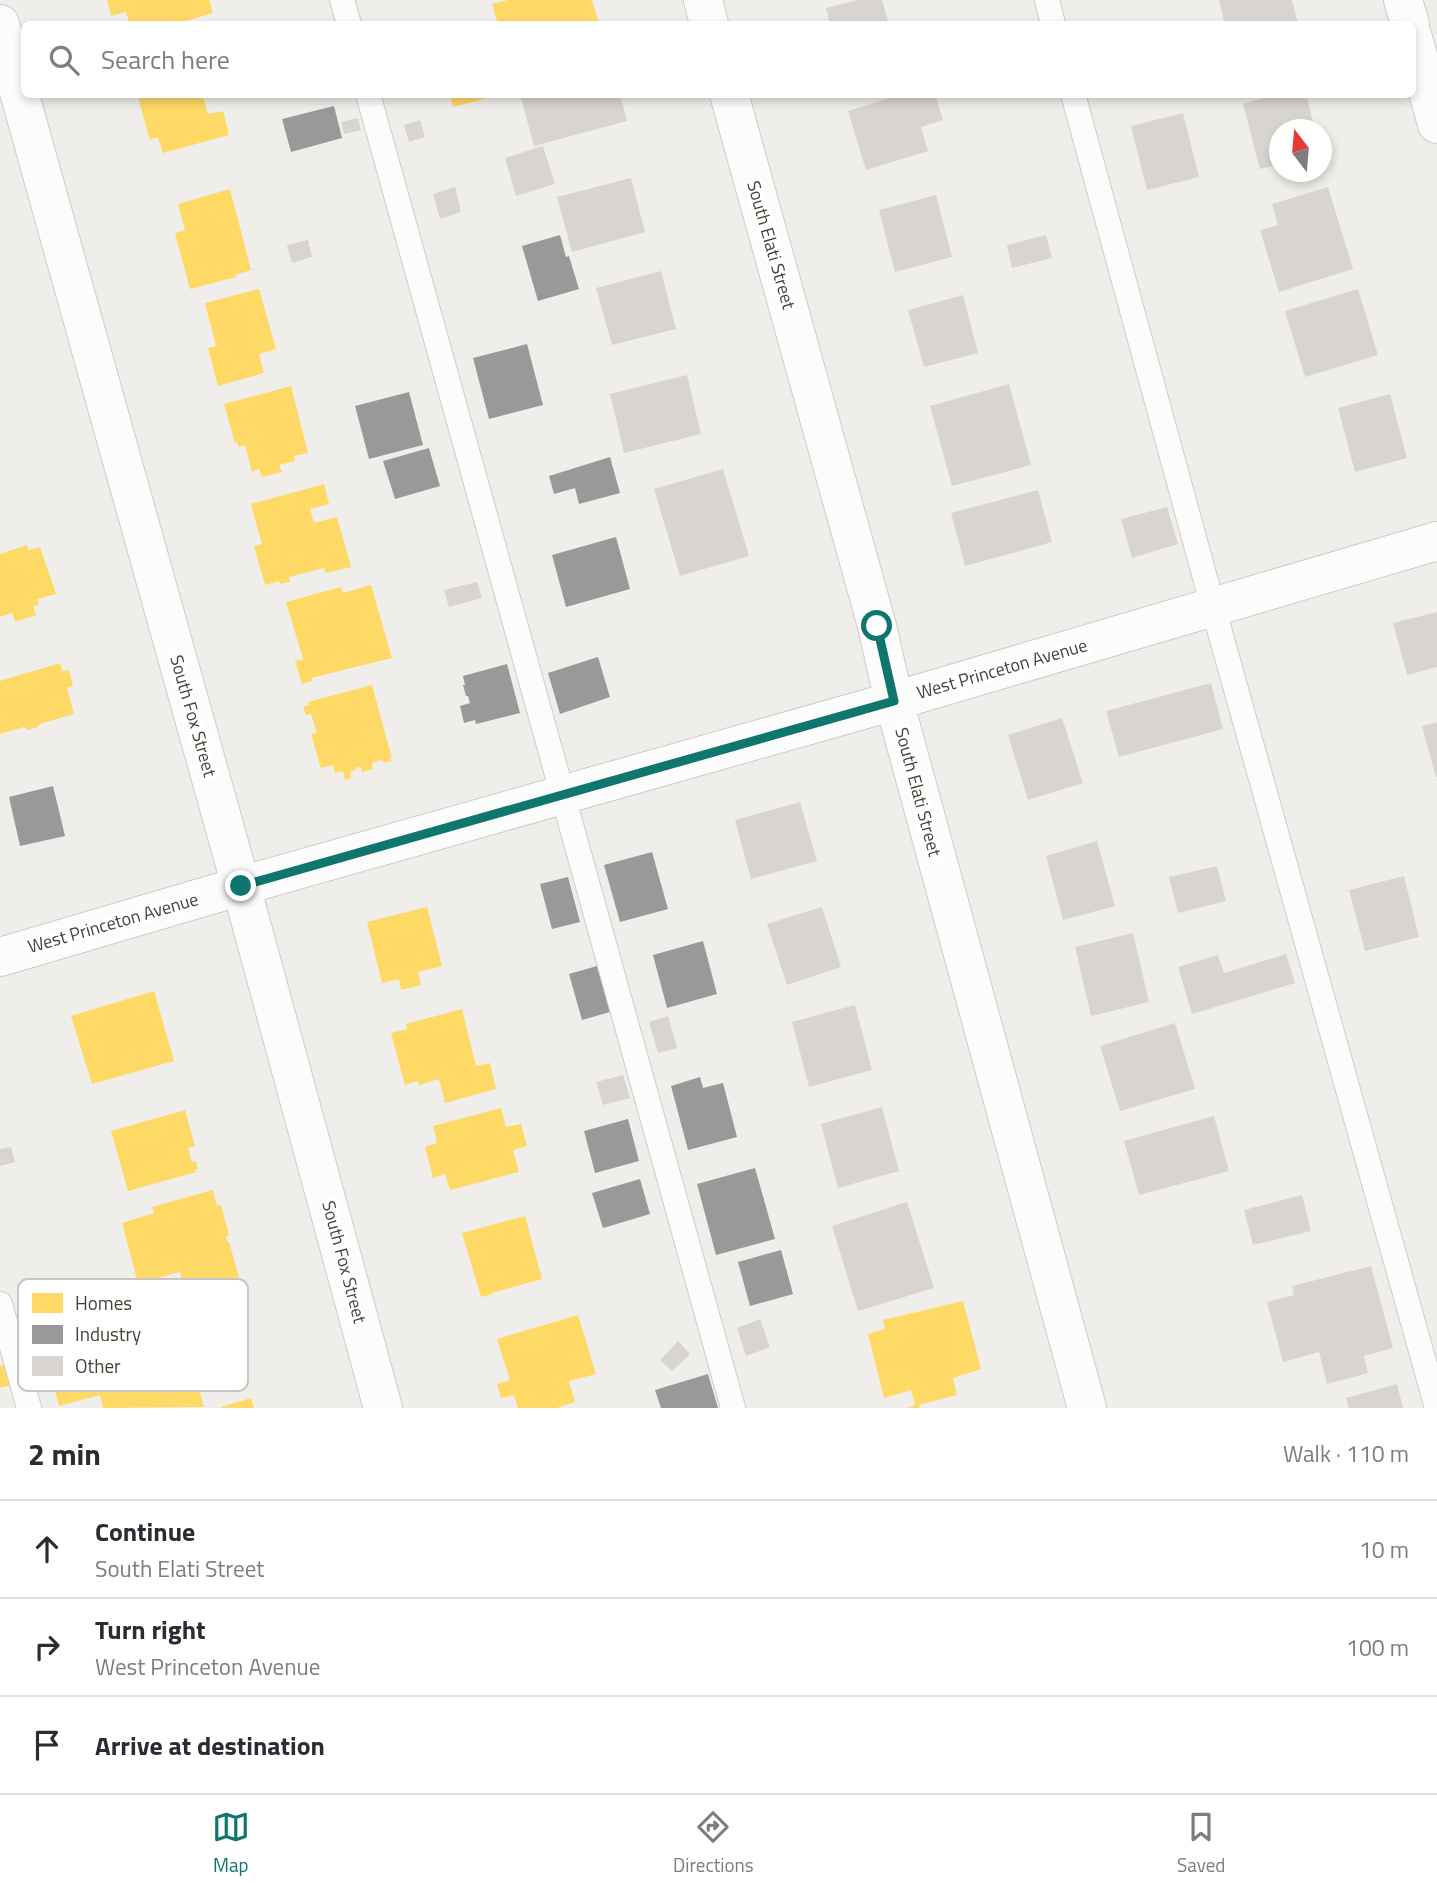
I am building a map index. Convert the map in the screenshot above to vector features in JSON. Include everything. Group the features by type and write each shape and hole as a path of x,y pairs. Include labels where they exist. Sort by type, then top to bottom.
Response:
{"street":[{"path":"703,0 708,21"},
{"path":"1403,0 1409,21"},
{"name":"South Fox Street","path":"0,24 241,886 383,1408"},
{"path":"1416,49 1437,124"},
{"name":"South Elati Street","path":"730,98 877,626 894,701 1087,1408"},
{"name":"West Princeton Avenue","path":"0,957 894,701 1437,541"}],"lane":[{"path":"342,0 348,21"},
{"path":"1047,0 1052,21"},
{"path":"369,98 733,1408"},
{"path":"1074,98 1437,1408"},
{"path":"0,1304 18,1369"},
{"path":"24,1391 29,1408"}],"building: Homes":[{"path":"107,0 209,0 213,13 185,21 129,21 126,12 111,16"},
{"path":"508,0 592,0 598,21 497,21 492,4"},
{"path":"138,98 203,98 208,114 223,111 229,135 163,153 158,137 150,140"},
{"path":"451,98 488,98 453,107"},
{"path":"230,189 251,270 235,275 236,277 190,289 175,233 185,230 178,204"},
{"path":"259,289 276,349 259,354 264,373 218,386 208,348 216,346 205,303"},
{"path":"291,386 308,453 294,456 295,461 279,465 282,472 262,477 259,469 252,472 245,445 239,447 237,442 235,443 224,404"},
{"path":"324,484 329,504 310,509 314,523 337,517 351,567 326,573 324,568 289,577 290,582 280,584 279,581 265,585 254,546 262,544 251,504"},
{"path":"27,545 28,550 40,547 56,594 37,599 39,605 33,606 36,615 15,622 12,613 0,617 0,554"},
{"path":"371,585 392,658 311,678 312,681 302,684 295,661 303,659 286,602 341,587 343,593"},
{"path":"60,663 62,671 69,670 73,686 67,688 74,714 28,730 24,727 0,734 0,681"},
{"path":"372,685 392,759 384,763 382,760 372,763 373,769 362,772 360,766 355,768 356,770 350,772 351,778 345,780 343,771 335,773 333,765 321,768 311,734 317,733 311,714 306,715 303,707 309,705 308,702"},
{"path":"427,907 442,966 418,972 421,985 401,990 399,979 382,983 367,922"},
{"path":"154,991 174,1061 92,1084 71,1016"},
{"path":"462,1009 476,1066 490,1063 496,1089 445,1103 439,1079 419,1085 418,1081 405,1085 391,1033 407,1029 406,1024"},
{"path":"501,1108 506,1127 521,1124 527,1146 513,1150 519,1172 450,1190 445,1174 433,1178 425,1147 437,1143 433,1126"},
{"path":"185,1110 195,1146 188,1148 192,1162 196,1161 196,1172 128,1191 111,1131"},
{"path":"213,1190 217,1206 221,1205 229,1235 226,1236 227,1242 239,1277 182,1279 180,1272 153,1279 137,1279 122,1223 154,1213 152,1207"},
{"path":"525,1216 542,1279 481,1297 462,1233"},
{"path":"963,1301 981,1369 953,1378 957,1395 919,1405 920,1408 908,1408 915,1405 911,1390 884,1398 868,1334 885,1329 883,1320"},
{"path":"578,1315 596,1374 569,1381 575,1402 557,1408 518,1408 514,1395 501,1398 497,1384 510,1380 497,1339"},
{"path":"6,1364 12,1385 0,1388 0,1366"},
{"path":"55,1391 200,1391 204,1407 103,1408 100,1395 59,1406"},
{"path":"251,1398 254,1408 221,1408 221,1407"}],"building: Industry":[{"path":"334,106 342,138 291,152 282,119"},
{"path":"560,235 579,289 538,301 522,246"},
{"path":"527,344 543,405 489,419 473,358"},
{"path":"409,392 423,445 369,459 355,406"},
{"path":"429,448 440,486 395,499 383,461"},
{"path":"610,457 620,493 579,504 575,488 554,494 549,476"},
{"path":"616,537 630,589 566,607 552,555"},
{"path":"598,657 610,697 560,714 548,673"},
{"path":"507,664 520,713 476,724 475,720 464,723 460,706 470,703 463,685 463,676"},
{"path":"53,786 65,836 20,846 9,797"},
{"path":"652,852 668,909 620,922 604,865"},
{"path":"568,877 580,922 552,929 540,884"},
{"path":"703,941 717,994 667,1008 653,955"},
{"path":"597,966 610,1012 582,1020 569,974"},
{"path":"700,1077 703,1088 723,1083 737,1137 688,1150 671,1086"},
{"path":"628,1119 639,1161 595,1173 584,1131"},
{"path":"755,1168 775,1239 716,1255 697,1184"},
{"path":"640,1179 650,1214 603,1228 592,1193"},
{"path":"781,1250 793,1294 750,1306 738,1262"},
{"path":"708,1374 718,1408 661,1408 655,1390"}],"building: Other":[{"path":"858,0 882,0 888,21 829,21 826,8"},
{"path":"1219,0 1292,0 1297,21 1224,21"},
{"path":"521,98 621,98 627,121 534,146"},
{"path":"889,98 936,98 943,120 921,127 928,151 866,170 848,111"},
{"path":"1264,98 1307,98 1312,119 1269,119 1269,167 1260,169 1243,104"},
{"path":"1183,113 1199,177 1147,190 1131,126"},
{"path":"358,118 361,130 344,134 341,122"},
{"path":"420,120 425,137 409,142 404,125"},
{"path":"543,146 555,184 516,196 505,158"},
{"path":"631,178 645,232 572,252 557,197"},
{"path":"455,187 461,212 440,219 433,194"},
{"path":"1328,187 1353,269 1279,292 1260,230 1278,225 1272,204"},
{"path":"936,195 952,257 895,272 879,210"},
{"path":"1046,235 1052,258 1012,268 1007,245"},
{"path":"308,240 312,257 292,263 287,245"},
{"path":"661,271 676,329 612,345 596,288"},
{"path":"1358,289 1378,355 1305,377 1285,311"},
{"path":"963,295 978,353 924,367 908,310"},
{"path":"687,375 701,434 624,453 610,394"},
{"path":"1009,384 1031,465 952,486 930,406"},
{"path":"1390,394 1407,458 1355,472 1338,408"},
{"path":"723,469 749,556 680,576 654,489"},
{"path":"1038,490 1052,542 965,566 951,513"},
{"path":"1167,507 1178,544 1132,558 1121,519"},
{"path":"477,582 482,598 449,607 444,590"},
{"path":"1437,612 1437,667 1407,675 1393,623"},
{"path":"1211,683 1223,729 1119,757 1106,711"},
{"path":"1062,718 1083,783 1028,800 1008,735"},
{"path":"1437,722 1437,777 1436,777 1422,726"},
{"path":"800,802 817,861 751,879 735,820"},
{"path":"1097,841 1115,906 1063,920 1046,856"},
{"path":"1217,866 1226,901 1178,913 1169,877"},
{"path":"1404,876 1419,937 1365,951 1349,890"},
{"path":"822,907 841,967 787,985 767,924"},
{"path":"1133,933 1149,1002 1091,1016 1075,947"},
{"path":"1286,954 1295,983 1192,1014 1178,967 1218,955 1224,973"},
{"path":"855,1005 872,1070 809,1087 792,1022"},
{"path":"668,1016 677,1048 658,1053 649,1022"},
{"path":"1175,1023 1195,1089 1120,1111 1100,1046"},
{"path":"623,1075 630,1098 603,1105 596,1082"},
{"path":"882,1107 899,1171 838,1188 821,1124"},
{"path":"1214,1116 1229,1171 1139,1195 1124,1141"},
{"path":"11,1147 15,1162 0,1166 0,1149"},
{"path":"1302,1195 1311,1231 1253,1245 1244,1210"},
{"path":"907,1202 934,1288 858,1311 832,1226"},
{"path":"1371,1266 1393,1348 1364,1356 1368,1373 1327,1384 1319,1352 1283,1362 1267,1302 1294,1295 1292,1286"},
{"path":"760,1319 770,1347 746,1356 737,1328"},
{"path":"678,1341 690,1354 672,1371 660,1360"},
{"path":"1397,1384 1403,1408 1349,1408 1346,1398"}],"route":[{"path":"241,886 894,701 877,626"}]}
